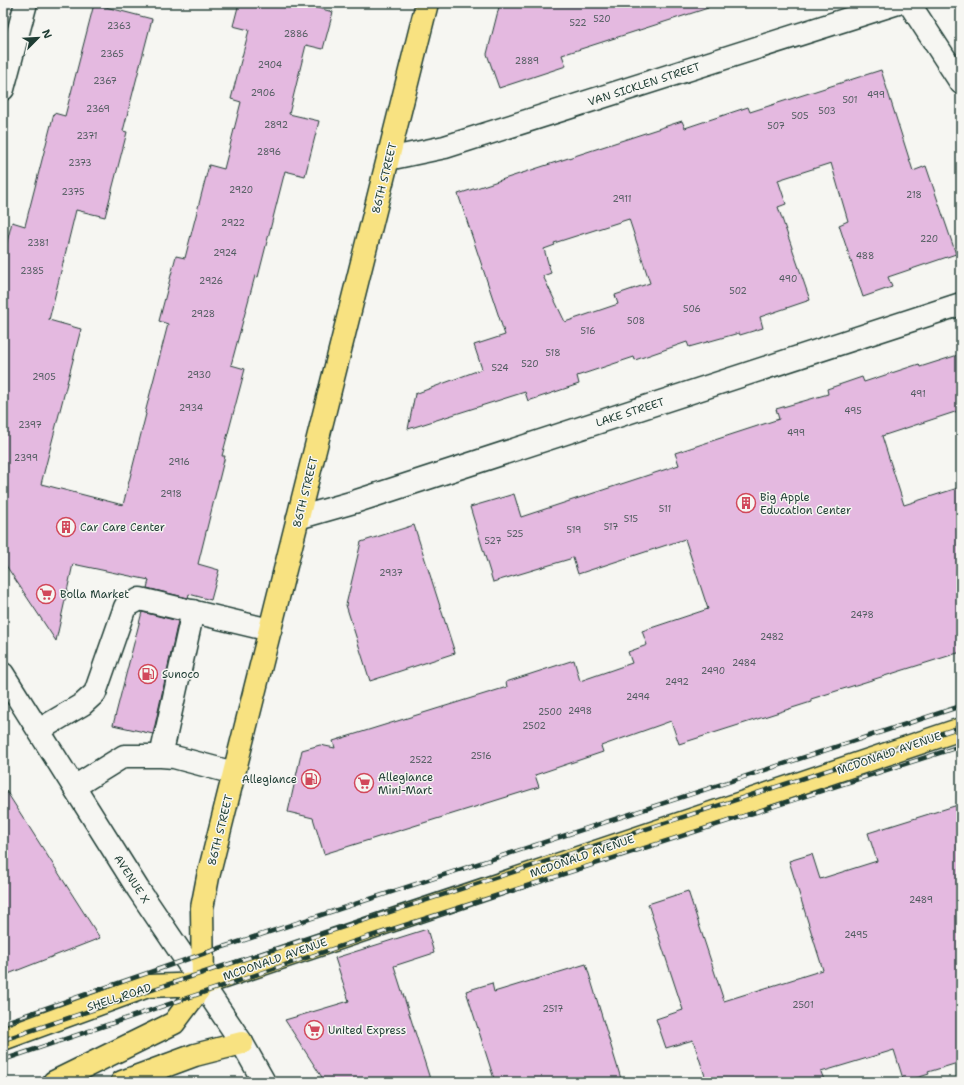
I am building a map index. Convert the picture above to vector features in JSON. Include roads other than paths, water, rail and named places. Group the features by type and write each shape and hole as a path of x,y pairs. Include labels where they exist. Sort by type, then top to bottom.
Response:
{"main road":[{"name":"86TH STREET","path":"203,984 202,908 208,877 427,3"},
{"name":"MCDONALD AVENUE","path":"203,984 961,729"},
{"name":"SHELL ROAD","path":"3,1039 148,986 203,984"},
{"path":"54,1082 174,1023 203,984"},
{"path":"122,1082 195,1055 242,1043"}],"street":[{"path":"3,90 26,3"},
{"name":"VAN SICKLEN STREET","path":"388,159 445,147 898,3"},
{"path":"910,3 961,84"},
{"name":"LAKE STREET","path":"298,518 354,502 961,304"},
{"path":"39,730 83,704 95,693 125,607 140,599 270,630"},
{"path":"161,756 193,611"},
{"name":"AVENUE X","path":"3,674 138,889 242,1043 264,1082"},
{"path":"74,787 124,756 174,757 234,773"}],"railway":[{"path":"3,1023 217,949 961,706"},
{"path":"3,1040 217,968 961,727"},
{"path":"3,1060 368,937 961,746"}],"place":[{"name":"Big Apple Education Center","path":"746,503"},
{"name":"Car Care Center","path":"66,527"},
{"name":"Bolla Market","path":"46,594"},
{"name":"Sunoco","path":"148,674"},
{"name":"Allegiance","path":"311,779"},
{"name":"Allegiance Mini-Mart","path":"364,783"},
{"name":"United Express","path":"314,1030"}]}
